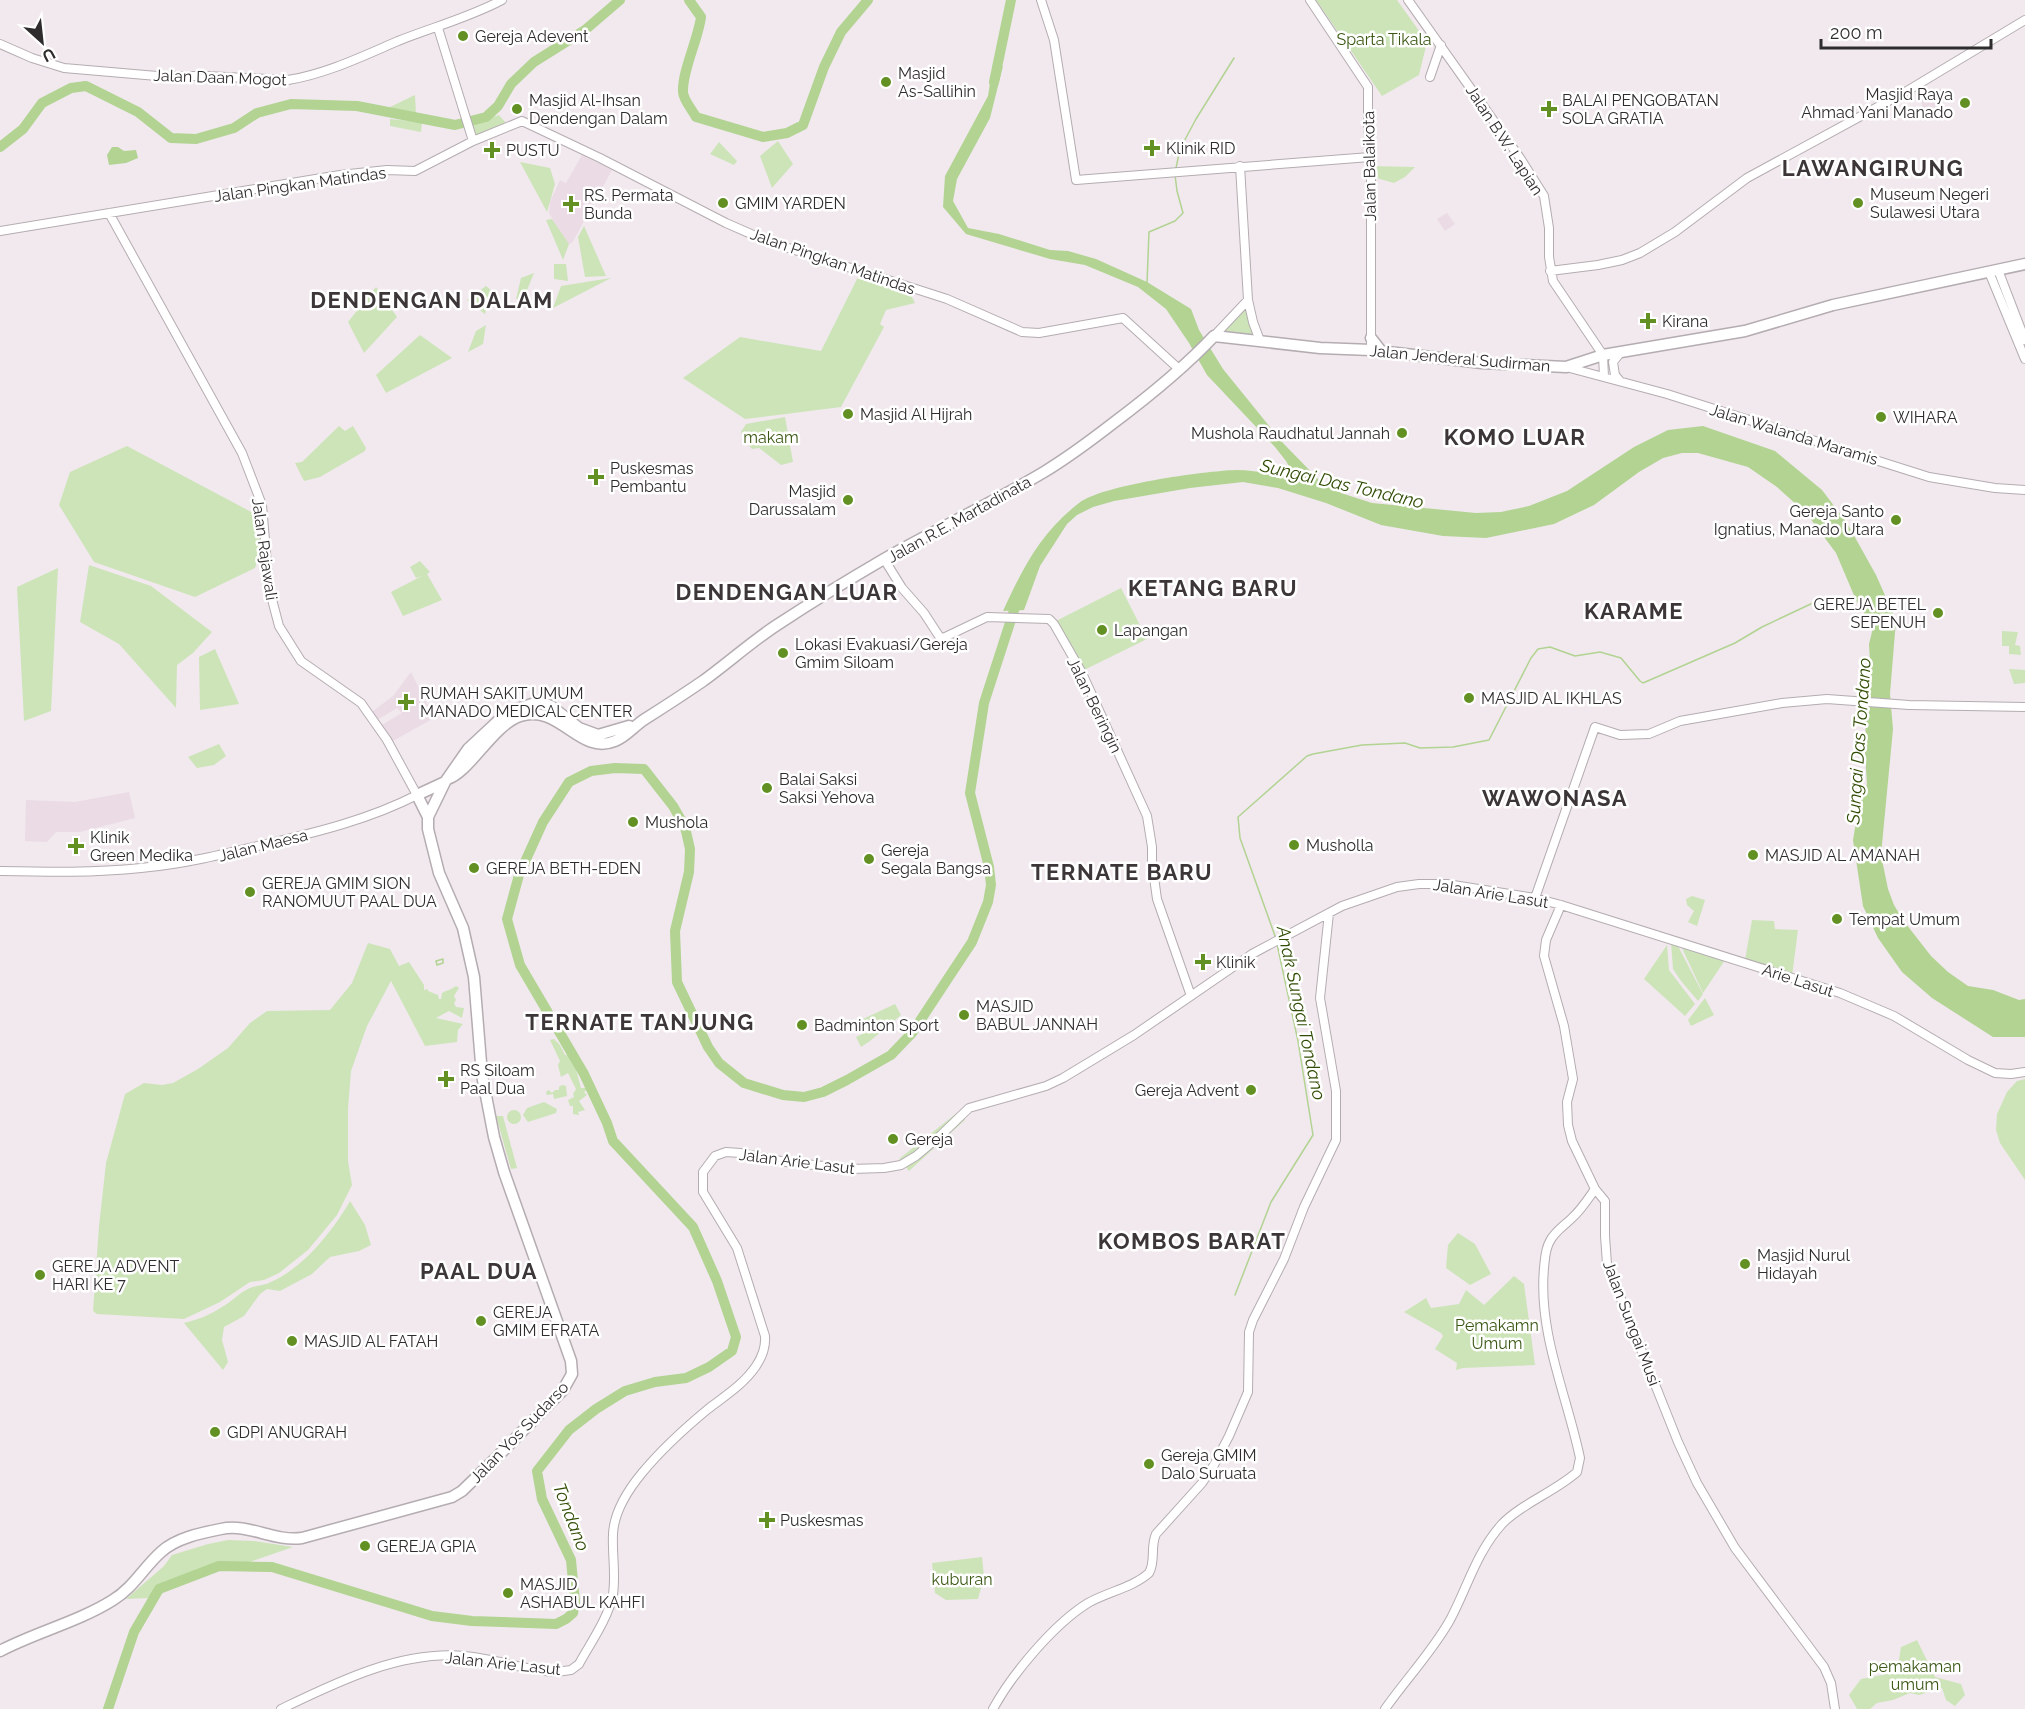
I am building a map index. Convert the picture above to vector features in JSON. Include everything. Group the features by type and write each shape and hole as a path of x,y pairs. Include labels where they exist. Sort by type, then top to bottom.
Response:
{"highway":[{"name":"Jalan Jenderal Sudirman","path":"1213,337 1482,363 1566,367 1603,355 1745,331 1833,305 2025,264"},
{"path":"1182,368 1213,337"},
{"path":"1371,338 1376,351"},
{"name":"Jalan R.E. Martadinata","path":"446,780 468,749 505,716 526,705 544,703 579,728 598,735 638,724 703,681 775,626 884,559 1044,472 1098,435 1182,368"},
{"path":"428,817 446,780"},
{"name":"Jalan Maesa","path":"417,795 446,780"},
{"name":"Jalan Yos Sudarso","path":"0,1651 98,1609 115,1599 163,1550 174,1542 225,1528 238,1528 280,1539 302,1538 452,1497 462,1491 495,1459 568,1383 572,1368 568,1347 504,1172 494,1137 482,1075 474,977 463,928 439,873 428,829 428,817 417,795"}],"street":[{"name":"Jalan Daan Mogot","path":"0,44 32,58 64,68 157,76 288,80 338,65 438,28 502,0"},
{"path":"1041,0 1054,40 1076,180 1370,157"},
{"name":"Jalan Balaikota","path":"1310,0 1368,87 1371,338"},
{"name":"Jalan B.W. Lapian","path":"1408,0 1520,158 1544,196 1549,228 1550,272 1553,281 1603,355"},
{"path":"1550,272 1622,260 1640,253 1675,232 1747,178 1906,91 2025,20"},
{"path":"438,28 473,141"},
{"path":"1430,77 1441,45"},
{"name":"Jalan Pingkan Matindas","path":"0,231 340,175 387,170 415,171 473,141 522,121 726,223 767,241 947,299 1022,332 1039,333 1123,318 1182,368"},
{"path":"1240,166 1248,300 1260,341"},
{"name":"Jalan Rajawali","path":"109,213 253,477 262,505 269,588 279,626 302,661 358,700 373,718 417,795"},
{"path":"1993,271 2025,340"},
{"path":"1993,271 2025,359"},
{"path":"1213,337 1248,300"},
{"path":"1620,381 1615,375 1613,362 1621,352"},
{"path":"1603,355 1604,377"},
{"name":"Jalan Walanda Maramis","path":"1566,367 1839,447 1929,477 2002,489 2025,490"},
{"name":"Jalan Beringin","path":"884,559 905,593 915,602 943,638 987,617 1049,620 1058,629 1082,673 1147,816 1157,899 1191,996"},
{"path":"1535,898 1595,727 1620,735 1635,736 1648,734 1680,721 1782,703 1827,699 2025,707"},
{"name":"Jalan Maesa","path":"0,871 80,872 198,861 349,822 417,795"},
{"name":"Jalan Arie Lasut","path":"281,1709 352,1678 394,1663 424,1656 466,1656 556,1672 571,1670 579,1664 610,1604 614,1574 613,1532 626,1497 642,1473 664,1450 751,1372 764,1351 765,1336 737,1248 703,1192 703,1172 715,1156 726,1152 740,1153 786,1162 851,1169 884,1168 901,1164 916,1156 969,1108 1046,1086 1063,1078 1134,1035 1252,954 1329,913 1397,887 1435,883 1535,898 1561,905"},
{"name":"Arie Lasut","path":"1561,905 1845,995 1894,1016 1968,1060 1995,1073 2025,1072"},
{"name":"Jalan Sungai Musi","path":"1561,905 1546,940 1544,956 1564,1026 1573,1079 1567,1102 1569,1129 1572,1141 1595,1189 1606,1204 1607,1264 1689,1467 1735,1548 1824,1667 1831,1683 1835,1709"},
{"path":"993,1709 1012,1679 1071,1615 1088,1603 1146,1576 1153,1567 1152,1543 1156,1534 1202,1483 1214,1465 1248,1392 1250,1332 1253,1320 1284,1259 1304,1207 1336,1140 1336,1091 1320,998 1329,913"},
{"path":"1385,1709 1449,1622 1481,1552 1489,1540 1504,1522 1577,1472 1580,1458 1551,1350 1544,1311 1543,1280 1546,1251 1550,1240 1583,1207 1595,1189"}],"shaded area":[{"path":"993,64 996,69 1003,66 990,118 957,179 953,201 968,228 999,234 1050,250 1068,251 1096,259 1147,282 1191,309 1199,330 1223,369 1283,443 1318,479 1341,493 1372,503 1476,513 1501,512 1529,506 1567,491 1634,447 1668,430 1703,426 1775,451 1822,490 1847,523 1876,575 1896,620 1890,694 1893,729 1881,855 1888,889 1903,920 1931,956 1948,972 1968,986 1993,990 2019,1000 2025,999 2025,1037 1993,1037 1932,998 1902,972 1878,938 1863,906 1853,840 1859,804 1867,784 1866,713 1871,680 1869,644 1873,628 1856,600 1836,553 1807,514 1777,487 1748,467 1698,453 1682,453 1663,458 1639,472 1594,505 1554,524 1486,538 1443,536 1381,525 1326,503 1278,488 1243,482 1114,501 1093,507 1077,515 1067,524 1040,566 1024,610 1003,611 1018,580 1043,539 1065,514 1091,496 1130,485 1178,476 1236,470 1286,475 1290,473 1290,468 1275,447 1207,375 1166,309 1138,287 1085,265 1050,259 966,234 943,207 945,176 988,96"},
{"path":"1922,89 1941,89 1942,112 1922,112"},
{"path":"112,147 118,147 124,151 136,150 138,158 126,163 109,165 107,155"},
{"path":"582,155 612,170 572,243 567,244 549,213 550,202 560,180 566,183"},
{"path":"1447,213 1455,224 1445,231 1437,219"},
{"name":"RUMAH SAKIT UMUM MANADO MEDICAL CENTER","path":"411,672 434,718 391,742 380,726 402,713 397,708 377,720 372,712 393,696"},
{"path":"129,792 135,818 80,832 56,832 47,842 25,841 26,800 75,802"}],"green space":[{"name":"Sparta Tikala","path":"1316,0 1397,0 1427,42 1419,75 1382,96"},
{"path":"415,95 416,114 388,108"},
{"path":"499,115 506,123 475,139 470,124"},
{"path":"390,119 422,122 421,132 390,126"},
{"path":"778,141 793,164 772,188 760,156"},
{"path":"719,142 737,161 734,165 710,154"},
{"path":"520,162 550,168 555,184 547,212"},
{"path":"1371,166 1415,167 1405,177 1394,183 1373,177"},
{"path":"552,219 569,244 563,260 546,220"},
{"path":"584,226 606,276 585,277 578,237"},
{"path":"554,264 566,264 568,281 554,279"},
{"path":"534,273 523,300 516,299 521,278"},
{"path":"859,275 907,287 915,303 886,310 880,324 884,327 841,407 745,419 683,378 740,337 821,351"},
{"path":"611,278 553,308 561,286"},
{"path":"486,286 492,291 485,314 467,300"},
{"path":"376,287 397,317 364,353 348,322"},
{"path":"1248,302 1259,339 1217,335"},
{"path":"486,325 483,344 468,352 476,331"},
{"path":"420,335 452,358 386,393 376,375"},
{"name":"makam","path":"785,417 793,462 781,465 759,448 752,449 744,440 741,432 746,424"},
{"path":"339,426 345,431 353,426 366,448 365,451 320,477 304,481 295,463 302,462"},
{"path":"127,446 257,515 266,533 255,568 195,597 94,562 59,505 70,472"},
{"path":"420,561 430,572 427,574 442,600 403,616 391,592 422,576 416,578 410,567"},
{"path":"89,565 151,586 212,632 193,653 177,665 176,708 119,644 80,622"},
{"path":"58,568 51,711 24,721 17,587"},
{"name":"Lapangan","path":"1121,588 1147,639 1082,671 1056,621"},
{"path":"2002,631 2018,632 2015,645 2020,646 2021,655 2009,654 2009,646 2002,646"},
{"path":"215,649 239,704 200,710 199,657"},
{"path":"2009,669 2025,670 2025,683 2014,684"},
{"path":"219,744 226,756 214,765 197,768 188,757"},
{"path":"1692,896 1705,900 1697,926 1688,922 1694,911 1687,905 1686,899"},
{"path":"1752,920 1774,921 1775,929 1798,930 1792,976 1745,960"},
{"path":"1671,942 1678,946 1703,994 1698,1001 1673,969"},
{"path":"368,943 390,949 399,966 409,962 424,985 424,990 428,989 438,995 439,999 442,993 456,986 459,988 454,996 456,1000 454,1003 456,1007 464,1008 462,1018 449,1011 436,1018 463,1024 458,1030 457,1042 425,1046 391,981 367,1026 351,1071 348,1161 352,1185 337,1215 308,1250 279,1273 264,1280 250,1282 220,1302 184,1319 97,1314 93,1311 106,1163 125,1094 144,1083 162,1085 173,1083 198,1069 228,1048 250,1023 267,1011 330,1010 352,983"},
{"path":"1667,945 1669,970 1695,1004 1685,1016 1644,979"},
{"path":"1681,946 1725,960 1703,993"},
{"path":"1705,998 1714,1015 1691,1026 1688,1020"},
{"path":"895,1004 901,1015 861,1047 856,1037 868,1031 863,1019"},
{"path":"554,1039 565,1055 570,1055 581,1088 587,1090 584,1092 587,1095 579,1101 585,1110 578,1112 579,1115 573,1114 573,1106 570,1106 568,1100 574,1097 576,1089 568,1073 561,1077 558,1065 560,1061 550,1040"},
{"path":"2025,1079 2025,1180 2000,1143 1996,1130 1997,1114 2007,1092 2017,1081"},
{"path":"562,1085 566,1086 567,1096 554,1099 553,1094 547,1095 546,1092 549,1090 552,1093 559,1090"},
{"path":"544,1102 557,1109 556,1113 528,1122 523,1115 527,1108"},
{"path":"963,1108 965,1120 909,1171 899,1159"},
{"path":"511,1110 517,1110 521,1117 517,1124 511,1124 507,1120 507,1114"},
{"path":"496,1116 503,1116 517,1168 511,1169"},
{"path":"350,1201 365,1225 371,1245 359,1251 330,1257 312,1274 280,1291 267,1289 260,1294 244,1316 224,1327 222,1340 228,1362 223,1370 184,1323 213,1312 245,1291 283,1276 294,1268 316,1248"},
{"path":"1458,1233 1475,1244 1491,1274 1470,1285 1446,1268 1448,1245"},
{"name":"Pemakamn Umum","path":"1514,1276 1524,1284 1535,1365 1456,1370 1457,1363 1435,1349 1443,1336 1441,1333 1404,1312 1426,1298 1431,1308 1459,1304 1466,1290 1484,1305"},
{"path":"228,1540 293,1547 247,1563 181,1578 162,1586 148,1598 126,1599 164,1566 172,1555"},
{"name":"kuburan","path":"982,1557 984,1577 978,1599 946,1600 935,1593 932,1563"},
{"name":"pemakaman umum","path":"1917,1640 1935,1677 1961,1684 1965,1695 1955,1706 1946,1700 1942,1688 1919,1695 1910,1693 1877,1703 1870,1709 1857,1709 1849,1695 1861,1679 1897,1672 1901,1647"}],"waterway":[{"path":"0,147 23,129 42,103 71,88 86,86 138,112 171,138 196,139 234,128 257,113 291,104 357,106 455,125 486,117 498,106 511,84 534,62 585,30 620,0"},
{"path":"689,0 701,17 683,84 683,95 686,101 696,117 763,137 787,133 803,125 824,67 841,32 868,0"},
{"path":"994,82 1011,0"},
{"path":"1176,168 1180,149 1234,58"},
{"path":"1147,283 1149,232 1175,221 1183,213 1175,175"},
{"name":"Tondano","path":"108,1709 134,1632 159,1589 219,1566 272,1567 432,1616 472,1621 556,1624 573,1613 575,1602 571,1560 542,1499 537,1471 569,1430 596,1409 625,1391 655,1382 686,1378 709,1367 732,1351 736,1337 717,1281 693,1227 613,1141 584,1074 520,965 507,919 519,875 543,822 569,782 591,771 615,768 644,769 673,806 685,827 690,849 689,872 675,931 677,982 708,1047 719,1063 744,1083 783,1095 804,1097 823,1092 847,1080 891,1055 912,1033 972,942 988,902 991,885 989,867 970,793 984,703 1018,598"},
{"name":"Anak Sungai Tondano","path":"1275,936 1240,838 1238,817 1307,756 1362,745 1405,743 1420,748 1453,747 1489,740 1531,658 1538,649 1550,647 1575,656 1600,652 1621,658 1643,683 1735,643 1762,627 1815,602 1856,600"},
{"name":"Anak Sungai Tondano","path":"1235,1295 1271,1202 1313,1135 1298,1041 1277,944"},
{"path":"443,959 443,963 437,965 436,961 443,959"}],"place":[{"name":"Gereja Adevent","path":"463,36"},
{"name":"Masjid As-Sallihin","path":"886,82"},
{"name":"Masjid Raya Ahmad Yani Manado","path":"1965,103"},
{"name":"Masjid Al-Ihsan Dendengan Dalam","path":"517,109"},
{"name":"BALAI PENGOBATAN SOLA GRATIA","path":"1549,109"},
{"name":"Klinik RID","path":"1152,148"},
{"name":"PUSTU","path":"492,150"},
{"name":"GMIM YARDEN","path":"723,203"},
{"name":"Museum Negeri Sulawesi Utara","path":"1858,203"},
{"name":"RS. Permata Bunda","path":"571,204"},
{"name":"Kirana","path":"1648,321"},
{"name":"Masjid Al Hijrah","path":"848,414"},
{"name":"WIHARA","path":"1881,417"},
{"name":"Mushola Raudhatul Jannah","path":"1402,433"},
{"name":"Puskesmas Pembantu","path":"596,477"},
{"name":"Masjid Darussalam","path":"848,500"},
{"name":"Gereja Santo Ignatius, Manado Utara","path":"1896,520"},
{"name":"GEREJA BETEL SEPENUH","path":"1938,613"},
{"name":"Lapangan","path":"1102,630"},
{"name":"Lokasi Evakuasi/Gereja Gmim Siloam","path":"783,653"},
{"name":"MASJID AL IKHLAS","path":"1469,698"},
{"name":"RUMAH SAKIT UMUM MANADO MEDICAL CENTER","path":"406,702"},
{"name":"Balai Saksi Saksi Yehova","path":"767,788"},
{"name":"Mushola","path":"633,822"},
{"name":"Musholla","path":"1294,845"},
{"name":"Klinik Green Medika","path":"76,846"},
{"name":"MASJID AL AMANAH","path":"1753,855"},
{"name":"Gereja Segala Bangsa","path":"869,859"},
{"name":"GEREJA BETH-EDEN","path":"474,868"},
{"name":"GEREJA GMIM SION RANOMUUT PAAL DUA","path":"250,892"},
{"name":"Tempat Umum","path":"1837,919"},
{"name":"Klinik","path":"1203,962"},
{"name":"MASJID BABUL JANNAH","path":"964,1015"},
{"name":"Badminton Sport","path":"802,1025"},
{"name":"RS Siloam Paal Dua","path":"446,1079"},
{"name":"Gereja Advent","path":"1251,1090"},
{"name":"Gereja","path":"893,1139"},
{"name":"Masjid Nurul Hidayah","path":"1745,1264"},
{"name":"GEREJA ADVENT HARI KE 7","path":"40,1275"},
{"name":"GEREJA GMIM EFRATA","path":"481,1321"},
{"name":"MASJID AL FATAH","path":"292,1341"},
{"name":"GDPI ANUGRAH","path":"215,1432"},
{"name":"Gereja GMIM Dalo Suruata","path":"1149,1464"},
{"name":"Puskesmas","path":"767,1520"},
{"name":"GEREJA GPIA","path":"365,1546"},
{"name":"MASJID ASHABUL KAHFI","path":"508,1593"}],"district":[{"name":"LAWANGIRUNG","path":"1873,168"},
{"name":"DENDENGAN DALAM","path":"432,300"},
{"name":"KOMO LUAR","path":"1515,437"},
{"name":"KETANG BARU","path":"1213,588"},
{"name":"DENDENGAN LUAR","path":"787,592"},
{"name":"KARAME","path":"1634,611"},
{"name":"WAWONASA","path":"1555,798"},
{"name":"TERNATE BARU","path":"1122,872"},
{"name":"TERNATE TANJUNG","path":"640,1022"},
{"name":"KOMBOS BARAT","path":"1192,1241"},
{"name":"PAAL DUA","path":"479,1271"}],"water label":[{"name":"Sungai Das Tondano","path":"1342,484"},
{"name":"Sungai Das Tondano","path":"1859,741"}]}
